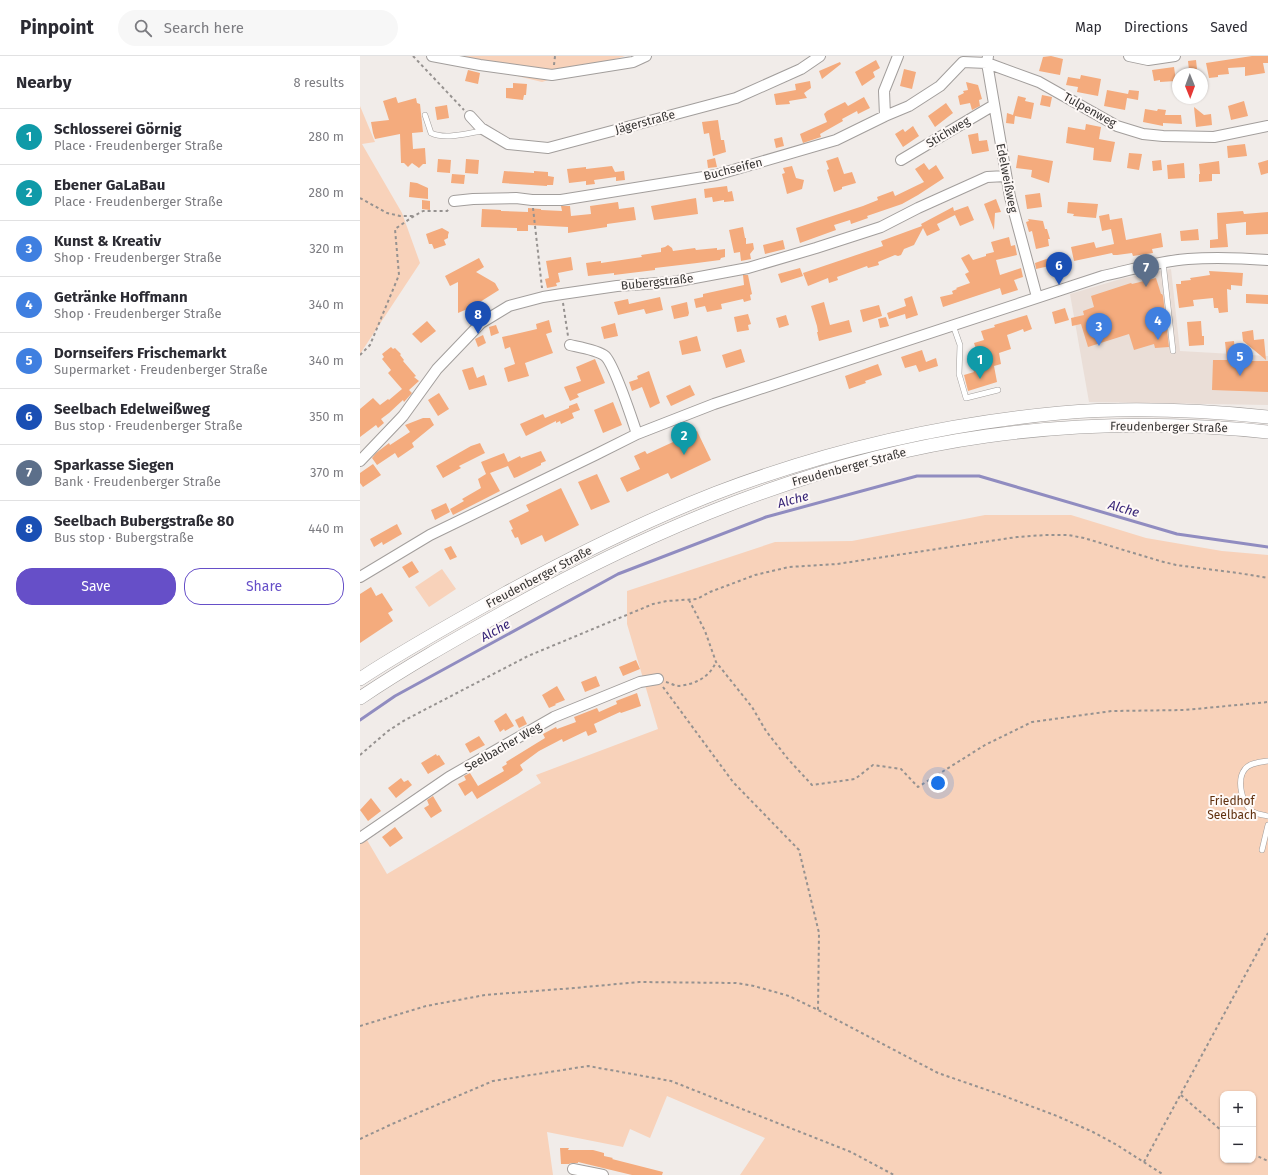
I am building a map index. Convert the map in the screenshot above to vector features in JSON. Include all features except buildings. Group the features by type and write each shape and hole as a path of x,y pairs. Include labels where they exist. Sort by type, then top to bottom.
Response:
{"main road":[{"name":"Freudenberger Straße","path":"360,679 461,618 541,574 605,542 660,516 717,493 779,471 835,454 884,441 932,431 982,422 1061,413 1103,411 1182,411 1268,417"},
{"name":"Freudenberger Straße","path":"360,698 468,632 550,586 613,554 725,506 841,467 936,445 985,436 1063,428 1143,425 1226,428 1268,432"}],"street":[{"path":"432,56 480,65 552,75 633,62 646,56"},
{"name":"Jägerstraße","path":"470,116 481,128 508,144 548,148 736,98 801,69 820,56"},
{"path":"885,116 884,91 898,56"},
{"path":"1129,56 1148,60 1175,56"},
{"name":"Buchseifen","path":"454,201 516,198 532,200 561,200 716,175 836,140 909,106 940,86 963,62 988,60"},
{"name":"Edelweißweg","path":"988,60 994,105 1010,197 1037,297"},
{"name":"Tulpenweg","path":"988,60 1039,82 1117,126 1143,134 1214,137 1268,126"},
{"name":"Stichweg","path":"901,160 994,105"},
{"name":"Bubergstraße","path":"360,461 403,416 437,369 481,323 509,306 543,297 617,286 673,282 748,268 881,227 918,208 987,177 1006,176"},
{"path":"360,577 430,535 595,456 637,434 714,404 953,324 1103,276 1163,262 1188,259 1229,258 1268,260"},
{"path":"570,345 605,356 612,368 637,434"},
{"name":"Seelbacher Weg","path":"360,838 449,777 554,718 640,682 658,679"},
{"path":"573,1169 603,1175"}],"lane":[{"path":"425,115 431,133 436,135 451,135 486,130"},
{"path":"1163,262 1173,352"},
{"path":"953,324 960,345 959,374 966,398 998,390"},
{"path":"1268,761 1255,764 1245,769 1242,776 1241,789 1245,804 1253,812 1268,816"},
{"path":"1262,850 1266,841 1268,828"}],"path":[{"path":"413,56 470,116"},
{"path":"360,198 387,213 400,216 414,216"},
{"path":"532,200 543,297"},
{"path":"360,355 370,345 399,275 395,229 423,211 447,211 454,201"},
{"path":"562,294 570,345"},
{"path":"360,755 388,731 405,720 528,656 647,606 667,601 697,599 710,592 755,575 790,567 837,564 970,543 1045,535 1068,535 1084,538 1176,565 1238,572 1268,578"},
{"path":"689,600 705,631 716,662 752,707 766,731 784,754 812,785 855,779 873,765 901,769 918,787 985,745 1032,722 1112,711 1185,710 1268,702"},
{"path":"658,679 677,686 701,680 712,670 716,662"},
{"path":"658,679 733,782 799,850 819,933 818,1010"},
{"path":"1144,1162 1268,933"},
{"path":"360,1026 426,1006 485,994 639,982 736,983 754,986 789,996 938,1073 1057,1116 1093,1132 1164,1175"},
{"path":"360,1139 493,1081 588,1066 671,1081 851,1152 894,1175"},
{"path":"1181,1095 1220,1129"},
{"path":"1256,1155 1268,1161"}],"shaded area":[{"path":"1171,269 1180,351 1268,356 1268,405 1089,402 1070,294 1124,278"}],"green space":[{"path":"436,56 625,56 542,82"},
{"path":"360,106 375,142 362,144 402,213 420,263 360,354"},
{"name":"Friedhof Seelbach","path":"985,515 1071,515 1146,538 1222,551 1268,555 1268,1175 740,1175 765,1138 667,1096 650,1138 630,1129 623,1147 547,1132 553,1175 360,1175 360,838 364,835 387,874 541,783 536,775 658,729 627,624 627,591 775,542 852,541"},
{"path":"442,569 456,589 429,607 415,587"}],"waterway":[{"name":"Alche","path":"360,720 395,696 618,574 766,517 917,476 979,476 1177,534 1268,547"}],"place":[{"name":"Seelbach Edelweißweg","path":"1059,285"},
{"name":"Sparkasse Siegen","path":"1146,287"},
{"name":"Seelbach Bubergstraße 80","path":"478,334"},
{"name":"Getränke Hoffmann","path":"1158,340"},
{"name":"Kunst & Kreativ","path":"1099,346"},
{"name":"Dornseifers Frischemarkt","path":"1240,376"},
{"name":"Schlosserei Görnig","path":"980,379"},
{"name":"Ebener GaLaBau","path":"684,455"}]}
